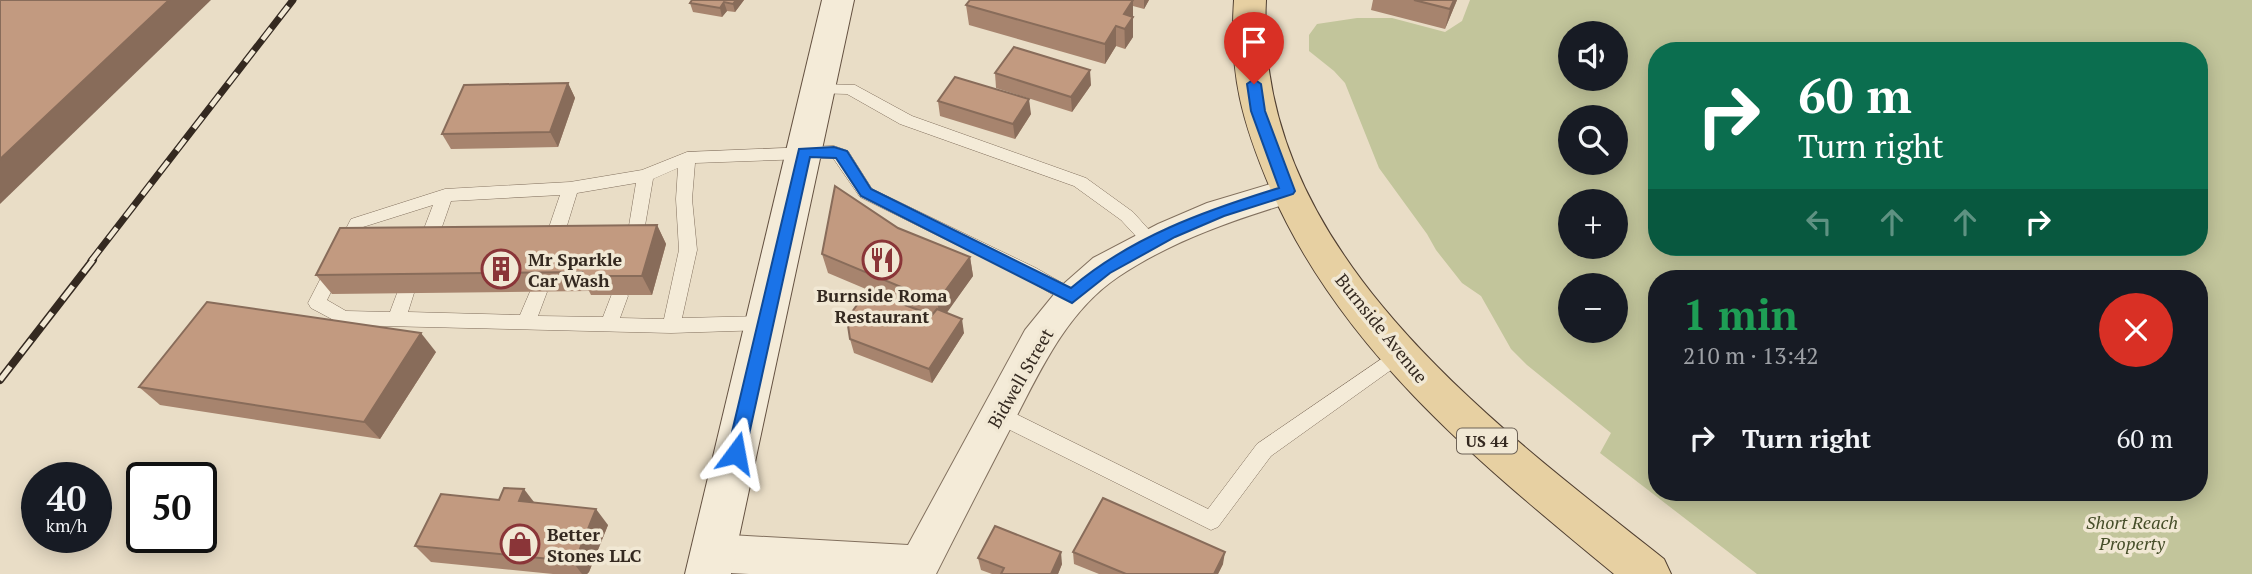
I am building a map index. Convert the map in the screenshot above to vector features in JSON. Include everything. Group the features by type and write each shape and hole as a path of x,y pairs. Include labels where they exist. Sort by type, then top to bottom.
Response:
{"main road":[{"path":"710,563 838,0"},
{"name":"Burnside Avenue","path":"1250,0 1247,29 1258,111 1287,191 1345,288 1399,355 1492,447 1648,574"}],"street":[{"name":"Bidwell Street","path":"710,563 916,570 1038,340 1072,297 1105,268 1152,243 1219,212 1287,191"}],"lane":[{"path":"819,89 850,89 906,120 1080,182 1126,216 1152,243"},
{"path":"765,323 671,326 527,320 343,318 317,303 357,223 445,195 570,188 645,176 687,158 804,152 834,152 842,155 866,192 1030,273 1072,297"},
{"path":"671,326 688,250 684,199 687,158"},
{"path":"635,244 645,176"},
{"path":"552,245 570,188"},
{"path":"426,247 445,195"},
{"path":"527,320 538,292"},
{"path":"397,319 405,293"},
{"path":"609,324 619,296"},
{"path":"999,415 1210,521 1264,450 1399,355"}],"green space":[{"name":"Short Reach Property","path":"1470,0 2252,0 2252,574 1757,574 1662,501 2208,501 2208,270 1648,270 1648,490 1600,453 1611,433 1511,349 1481,296 1462,283 1379,168 1345,83 1309,51 1309,35 1317,24 1357,18 1392,18 1445,32 1462,21"}],"building":[{"path":"0,0 169,0 0,159"},
{"path":"692,0 736,0 733,4 724,2 720,8 690,3"},
{"path":"970,0 1133,0 1124,14 1133,17 1125,29 1116,26 1105,44 966,5"},
{"path":"1414,0 1454,0 1450,9"},
{"path":"1014,47 1090,70 1071,97 995,73"},
{"path":"955,77 1029,99 1013,124 938,101"},
{"path":"568,83 550,132 442,134 464,85"},
{"name":"Burnside Roma Restaurant","path":"835,186 898,228 970,257 937,302 822,254"},
{"path":"657,225 642,276 581,276 582,272 316,275 340,228"},
{"path":"867,291 932,315 937,309 962,319 929,369 850,339 847,319"},
{"path":"207,302 421,333 364,422 139,387"},
{"name":"Better Stones LLC","path":"504,488 524,489 519,501 596,509 577,556 572,561 415,546 441,494 499,500"},
{"path":"1103,498 1225,552 1214,574 1126,574 1073,552"},
{"path":"995,526 1061,552 1051,574 1001,574 1004,568 978,558"}],"railway":[{"path":"91,261 293,0"},
{"path":"0,380 93,260"}],"place":[{"name":"Burnside Roma Restaurant","path":"882,260"},
{"name":"Mr Sparkle Car Wash","path":"501,269"},
{"name":"Better Stones LLC","path":"520,544"}],"route":[{"path":"736,453 804,152 834,152 842,155 866,192 1030,273 1072,297 1105,268 1170,233 1219,212 1287,191 1258,111 1254,84"}]}
